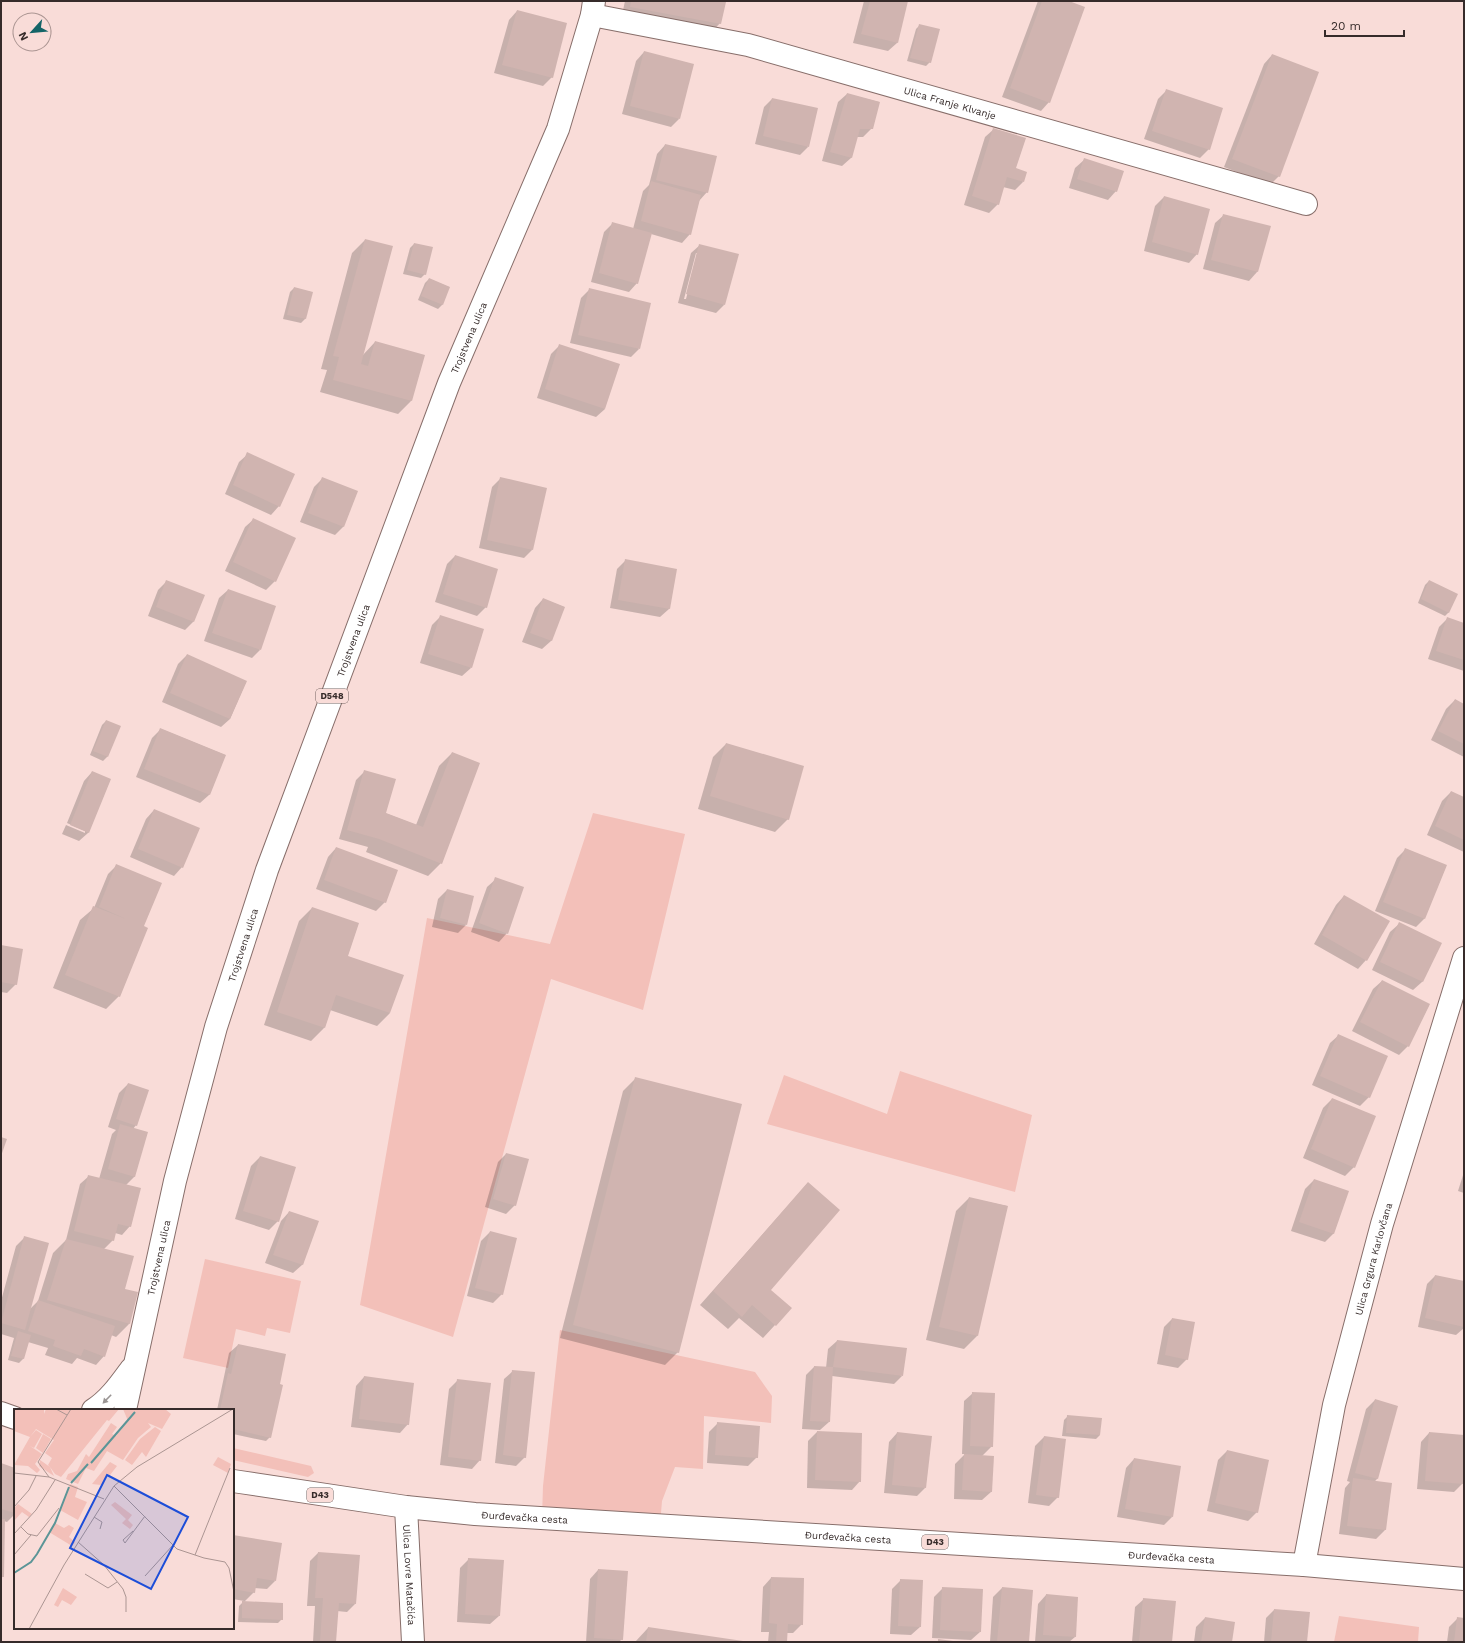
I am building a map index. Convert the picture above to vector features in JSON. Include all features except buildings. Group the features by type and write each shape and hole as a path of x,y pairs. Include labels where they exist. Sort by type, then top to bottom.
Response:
{"main road":[{"name":"Ulica Franje Klvanje","path":"593,8 748,45 1306,204"},
{"name":"Trojstvena ulica","path":"125,1409 175,1181 212,1042 267,870 448,383 558,129 593,8"},
{"name":"Ulica Grgura Karlovčana","path":"1304,1565 1334,1405 1382,1224 1464,958"},
{"path":"95,1409 101,1405 119,1386 136,1363"},
{"path":"1,1413 14,1418"},
{"name":"Đurđevačka cesta","path":"234,1481 406,1507 498,1516 1304,1565 1464,1578"},
{"name":"Ulica Lovre Matačića","path":"406,1507 413,1642"}],"shaded area":[{"path":"593,813 685,834 643,1010 551,979 453,1337 360,1305 427,918 550,944"},
{"path":"900,1071 1032,1115 1015,1192 767,1124 784,1075 887,1114"},
{"path":"205,1259 301,1281 290,1333 267,1328 265,1336 236,1329 228,1368 183,1358"},
{"path":"560,1330 755,1372 772,1396 771,1423 704,1416 703,1469 675,1467 662,1501 660,1525 542,1518 543,1486"},
{"path":"234,1448 311,1466 314,1473 308,1477 234,1460"},
{"path":"1339,1616 1419,1627 1418,1642 1334,1642"}]}
